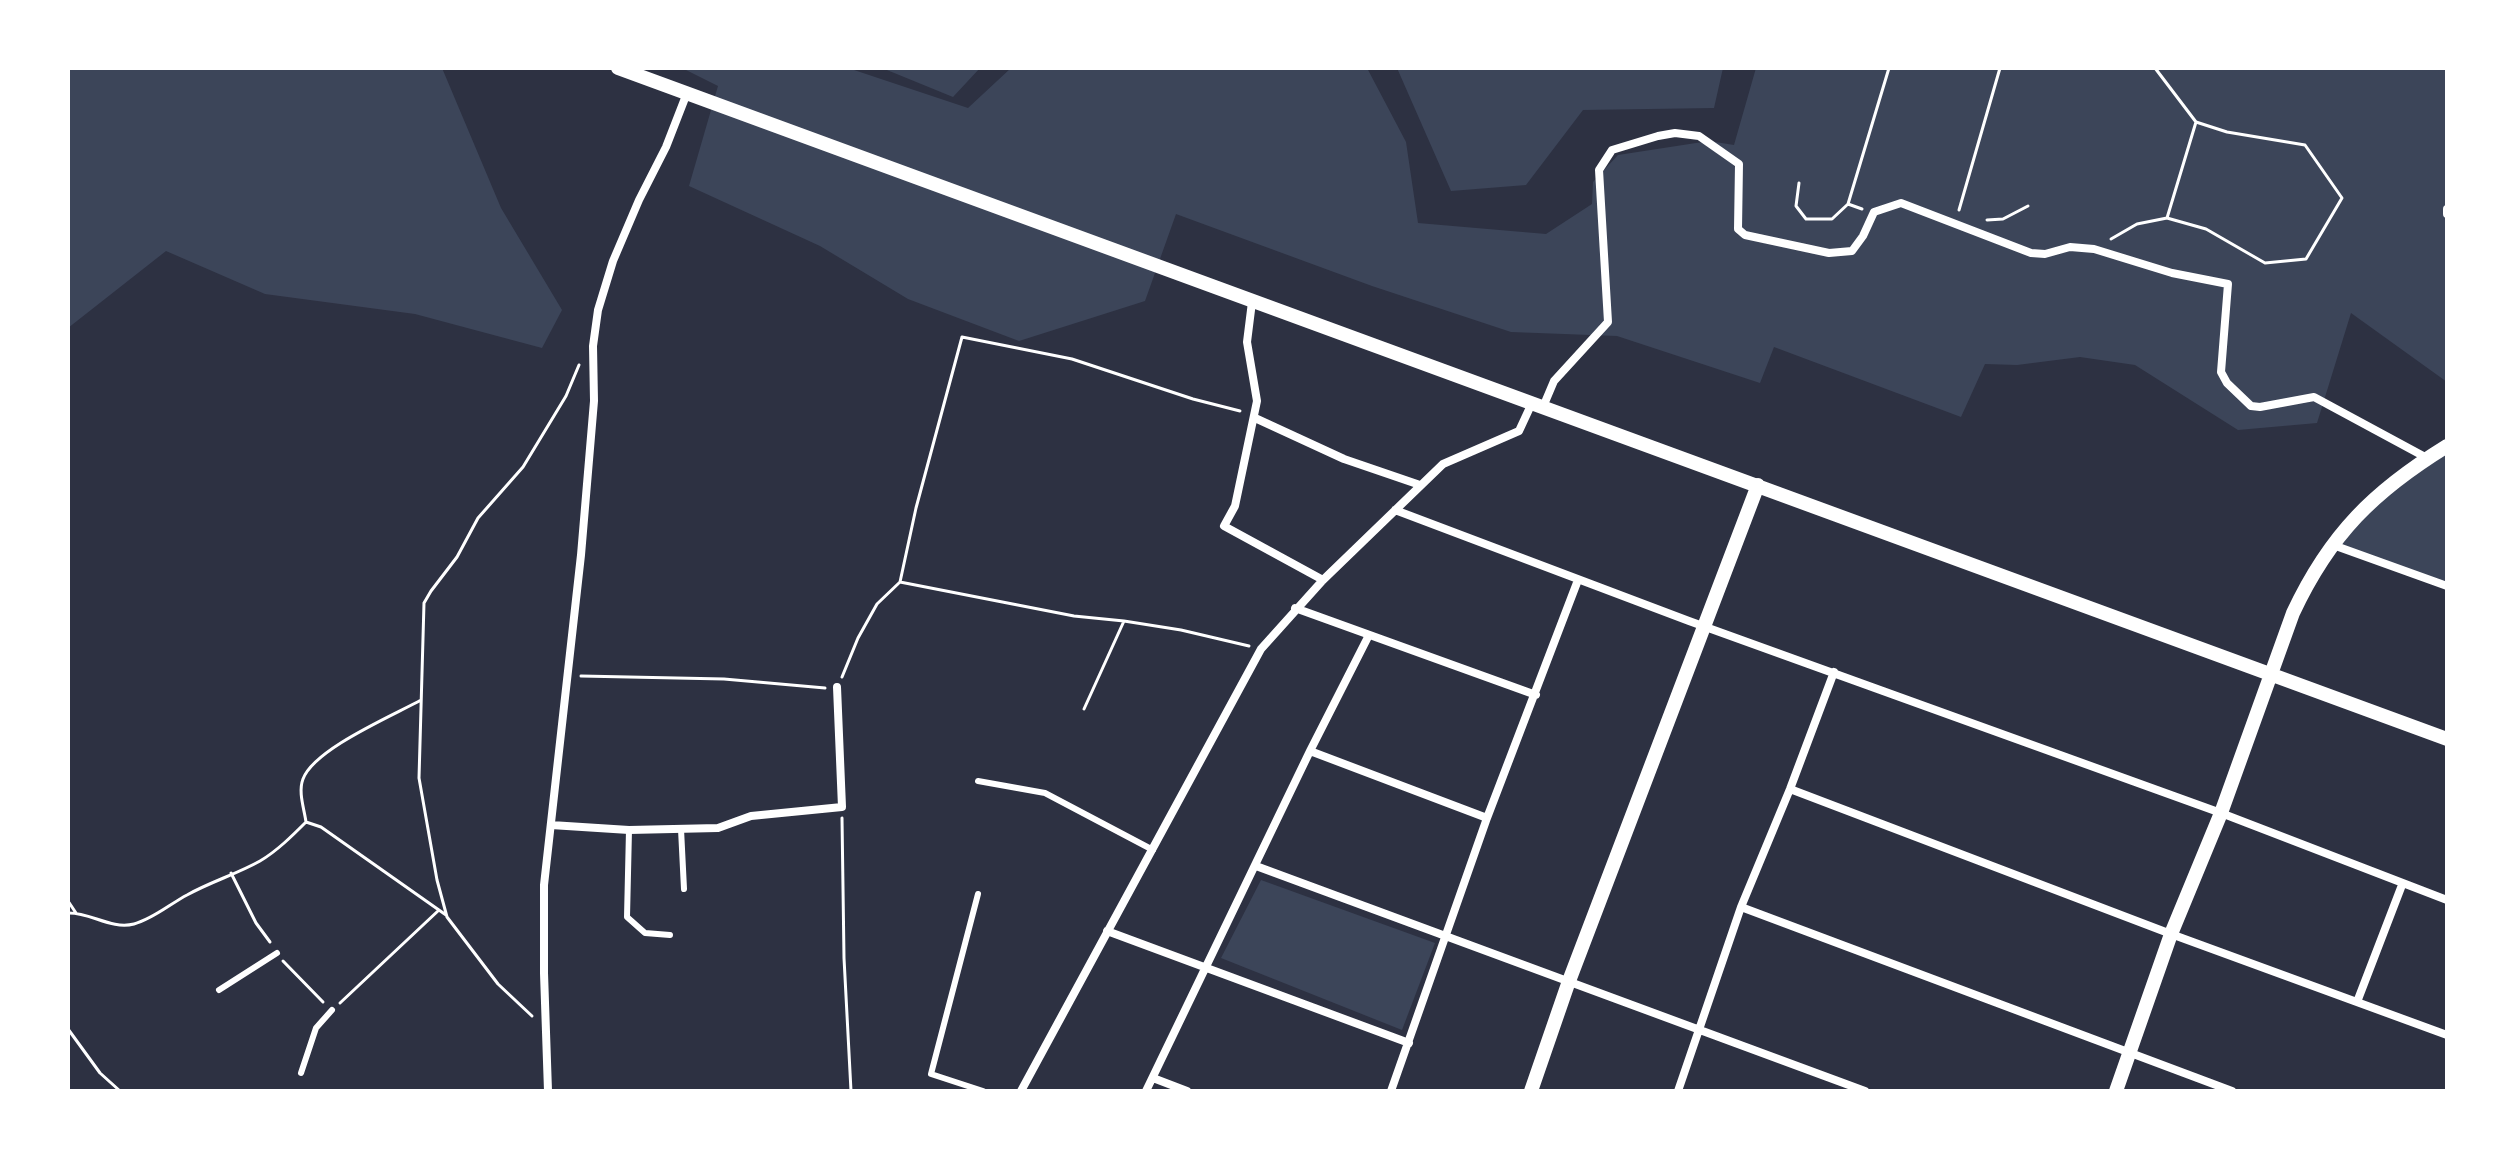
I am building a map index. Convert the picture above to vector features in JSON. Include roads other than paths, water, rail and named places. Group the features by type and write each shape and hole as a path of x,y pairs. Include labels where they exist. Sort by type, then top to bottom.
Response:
{"street":[{"path":"618,68 2447,739"},
{"path":"548,1091 544,885 569,675 594,401 593,346 598,310 613,261 666,147 687,93"},
{"path":"1021,1091 1261,649 1295,608 1443,464 1519,431 1554,381 1608,322 1599,170 1612,150 1675,133 1699,136 1716,146 1739,164 1738,229 1745,235 1829,253 1843,253 1852,251 1874,212 1901,203 2031,253 2045,254 2070,247 2094,249 2172,273 2228,284 2221,372 2227,383 2251,406 2314,397 2427,458"},
{"path":"1252,302 1247,342 1257,401 1255,418 1235,506 1224,526 1323,580"},
{"path":"1255,418 1344,459 1420,485"},
{"path":"2116,1091 2171,934 2221,813 2293,613 2308,581 2352,519 2380,493 2447,446"},
{"path":"1531,1091 1569,981 1758,485"},
{"path":"1395,510 1578,580 2221,813 2447,900"},
{"path":"2333,545 2447,586"},
{"path":"1391,1091 1487,818 1578,580"},
{"path":"1295,608 1536,695"},
{"path":"1146,1091 1369,635"},
{"path":"1678,1091 1741,907 1834,672"},
{"path":"551,825 629,830 718,828 751,816 842,807 837,687"},
{"path":"1310,751 1487,818"},
{"path":"1790,789 2447,1035"},
{"path":"1256,866 1865,1091"},
{"path":"2357,1002 2402,885"},
{"path":"1741,907 2232,1091"},
{"path":"1107,931 1409,1043"},
{"path":"1153,1078 1187,1091"}],"lane":[{"path":"978,781 1045,793 1153,850"},
{"path":"681,829 684,889"},
{"path":"629,830 627,917 645,933 670,935"},
{"path":"978,894 931,1074 983,1091"},
{"path":"219,990 277,953"},
{"path":"301,1073 316,1028 332,1010"}]}
